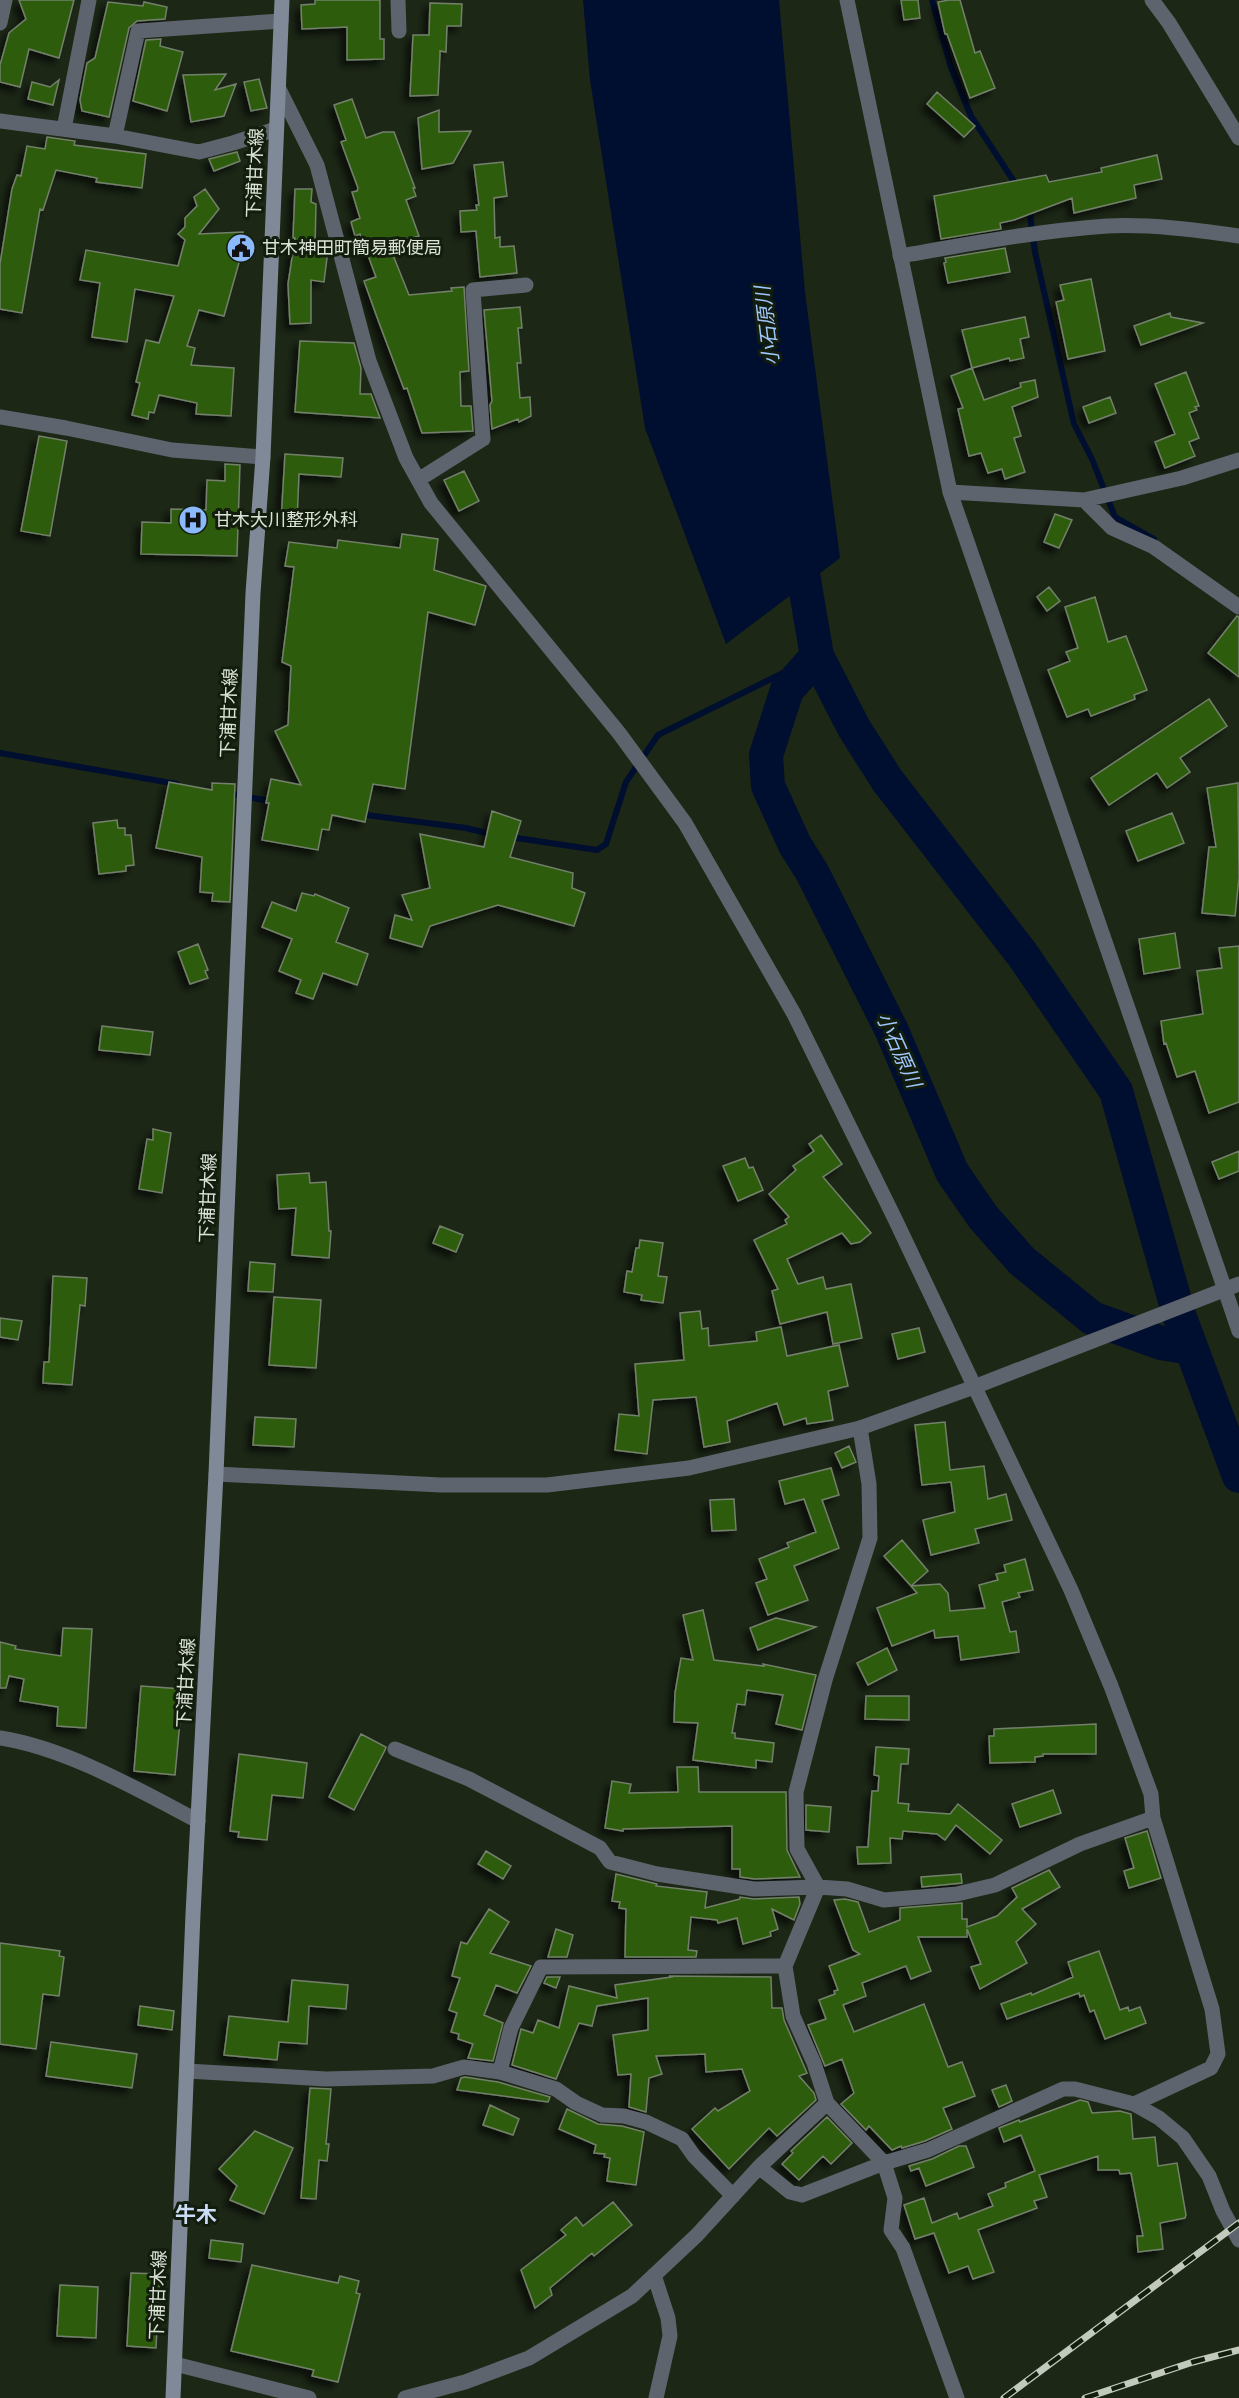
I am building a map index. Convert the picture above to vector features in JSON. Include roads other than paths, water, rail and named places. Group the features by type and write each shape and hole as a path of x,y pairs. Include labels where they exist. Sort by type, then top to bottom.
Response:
{"main road":[{"name":"下浦甘木線","path":"173,2398 198,1821 216,1473 253,593 263,458 282,0"}],"street":[{"path":"0,23 5,0"},
{"path":"64,129 90,0"},
{"path":"398,0 399,31"},
{"path":"847,0 950,492 1232,1287 1239,1331"},
{"path":"1152,0 1169,23 1239,138"},
{"path":"115,136 138,32 281,21"},
{"path":"279,88 317,165 369,361 406,458 431,503 619,733 685,823 794,1014 979,1385 1112,1686 1151,1794 1153,1818 1212,2009 1218,2054 1211,2068 1134,2104"},
{"path":"0,121 115,136 199,152 276,129"},
{"path":"900,256 1021,235 1110,226 1195,230 1239,236"},
{"path":"418,480 483,439 472,291 526,285"},
{"path":"0,417 172,450 263,458"},
{"path":"950,492 1084,500 1182,478 1239,460"},
{"path":"1084,500 1112,528 1154,548 1239,607"},
{"path":"216,1473 441,1485 547,1485 689,1468 860,1428 979,1385 1232,1287"},
{"path":"818,1887 797,1849 796,1792 825,1680 870,1538 869,1484 860,1428"},
{"path":"0,1738 24,1742 111,1776 198,1821"},
{"path":"395,1749 469,1779 600,1848 610,1862 657,1874 754,1889 818,1887 847,1889 884,1900 957,1894 995,1885 1080,1844 1153,1818"},
{"path":"818,1887 785,1966 793,2016 814,2063 827,2103 884,2163 895,2198 891,2230 903,2248 957,2398"},
{"path":"500,2072 511,2028 541,1967 785,1966"},
{"path":"187,2071 326,2079 432,2076 464,2067 500,2072 556,2090 576,2103 602,2115 624,2116 646,2122 682,2139 694,2156 733,2196"},
{"path":"759,2167 790,2192 802,2195 884,2163 928,2150 1063,2089 1075,2089 1134,2104 1158,2118 1183,2138 1209,2176 1223,2211 1239,2240"},
{"path":"405,2398 465,2382 529,2358 632,2296 697,2235 759,2167 827,2103"},
{"path":"654,2275 669,2318 670,2336 656,2398"},
{"path":"174,2364 309,2398"}],"water":[{"path":"583,0 779,0 805,292 840,558 726,644 645,428 590,80"}],"waterway":[{"path":"932,0 951,67 971,116 1017,186"},
{"path":"1029,208 1035,252 1074,424 1092,459 1115,517 1154,539"},
{"name":"小石原川","path":"797,539 817,656 854,728 887,780 1022,954 1116,1091 1179,1315 1239,1476"},
{"path":"510,837 597,850 606,844 626,782 658,735 817,656"},
{"name":"小石原川","path":"817,656 787,690 766,755 768,786 795,845 812,872 892,1031 952,1172 983,1217 1022,1261 1092,1318 1161,1343 1191,1348"},
{"path":"0,753 177,784"},
{"path":"228,793 274,802"},
{"path":"359,814 466,828 494,835"}],"railway":[{"path":"1004,2398 1239,2223"},
{"path":"1085,2398 1193,2362 1239,2350"}],"place":[{"name":"甘木神田町簡易郵便局","path":"241,248"},
{"name":"甘木大川整形外科","path":"193,520"}],"district":[{"name":"牛木","path":"196,2215"}]}
